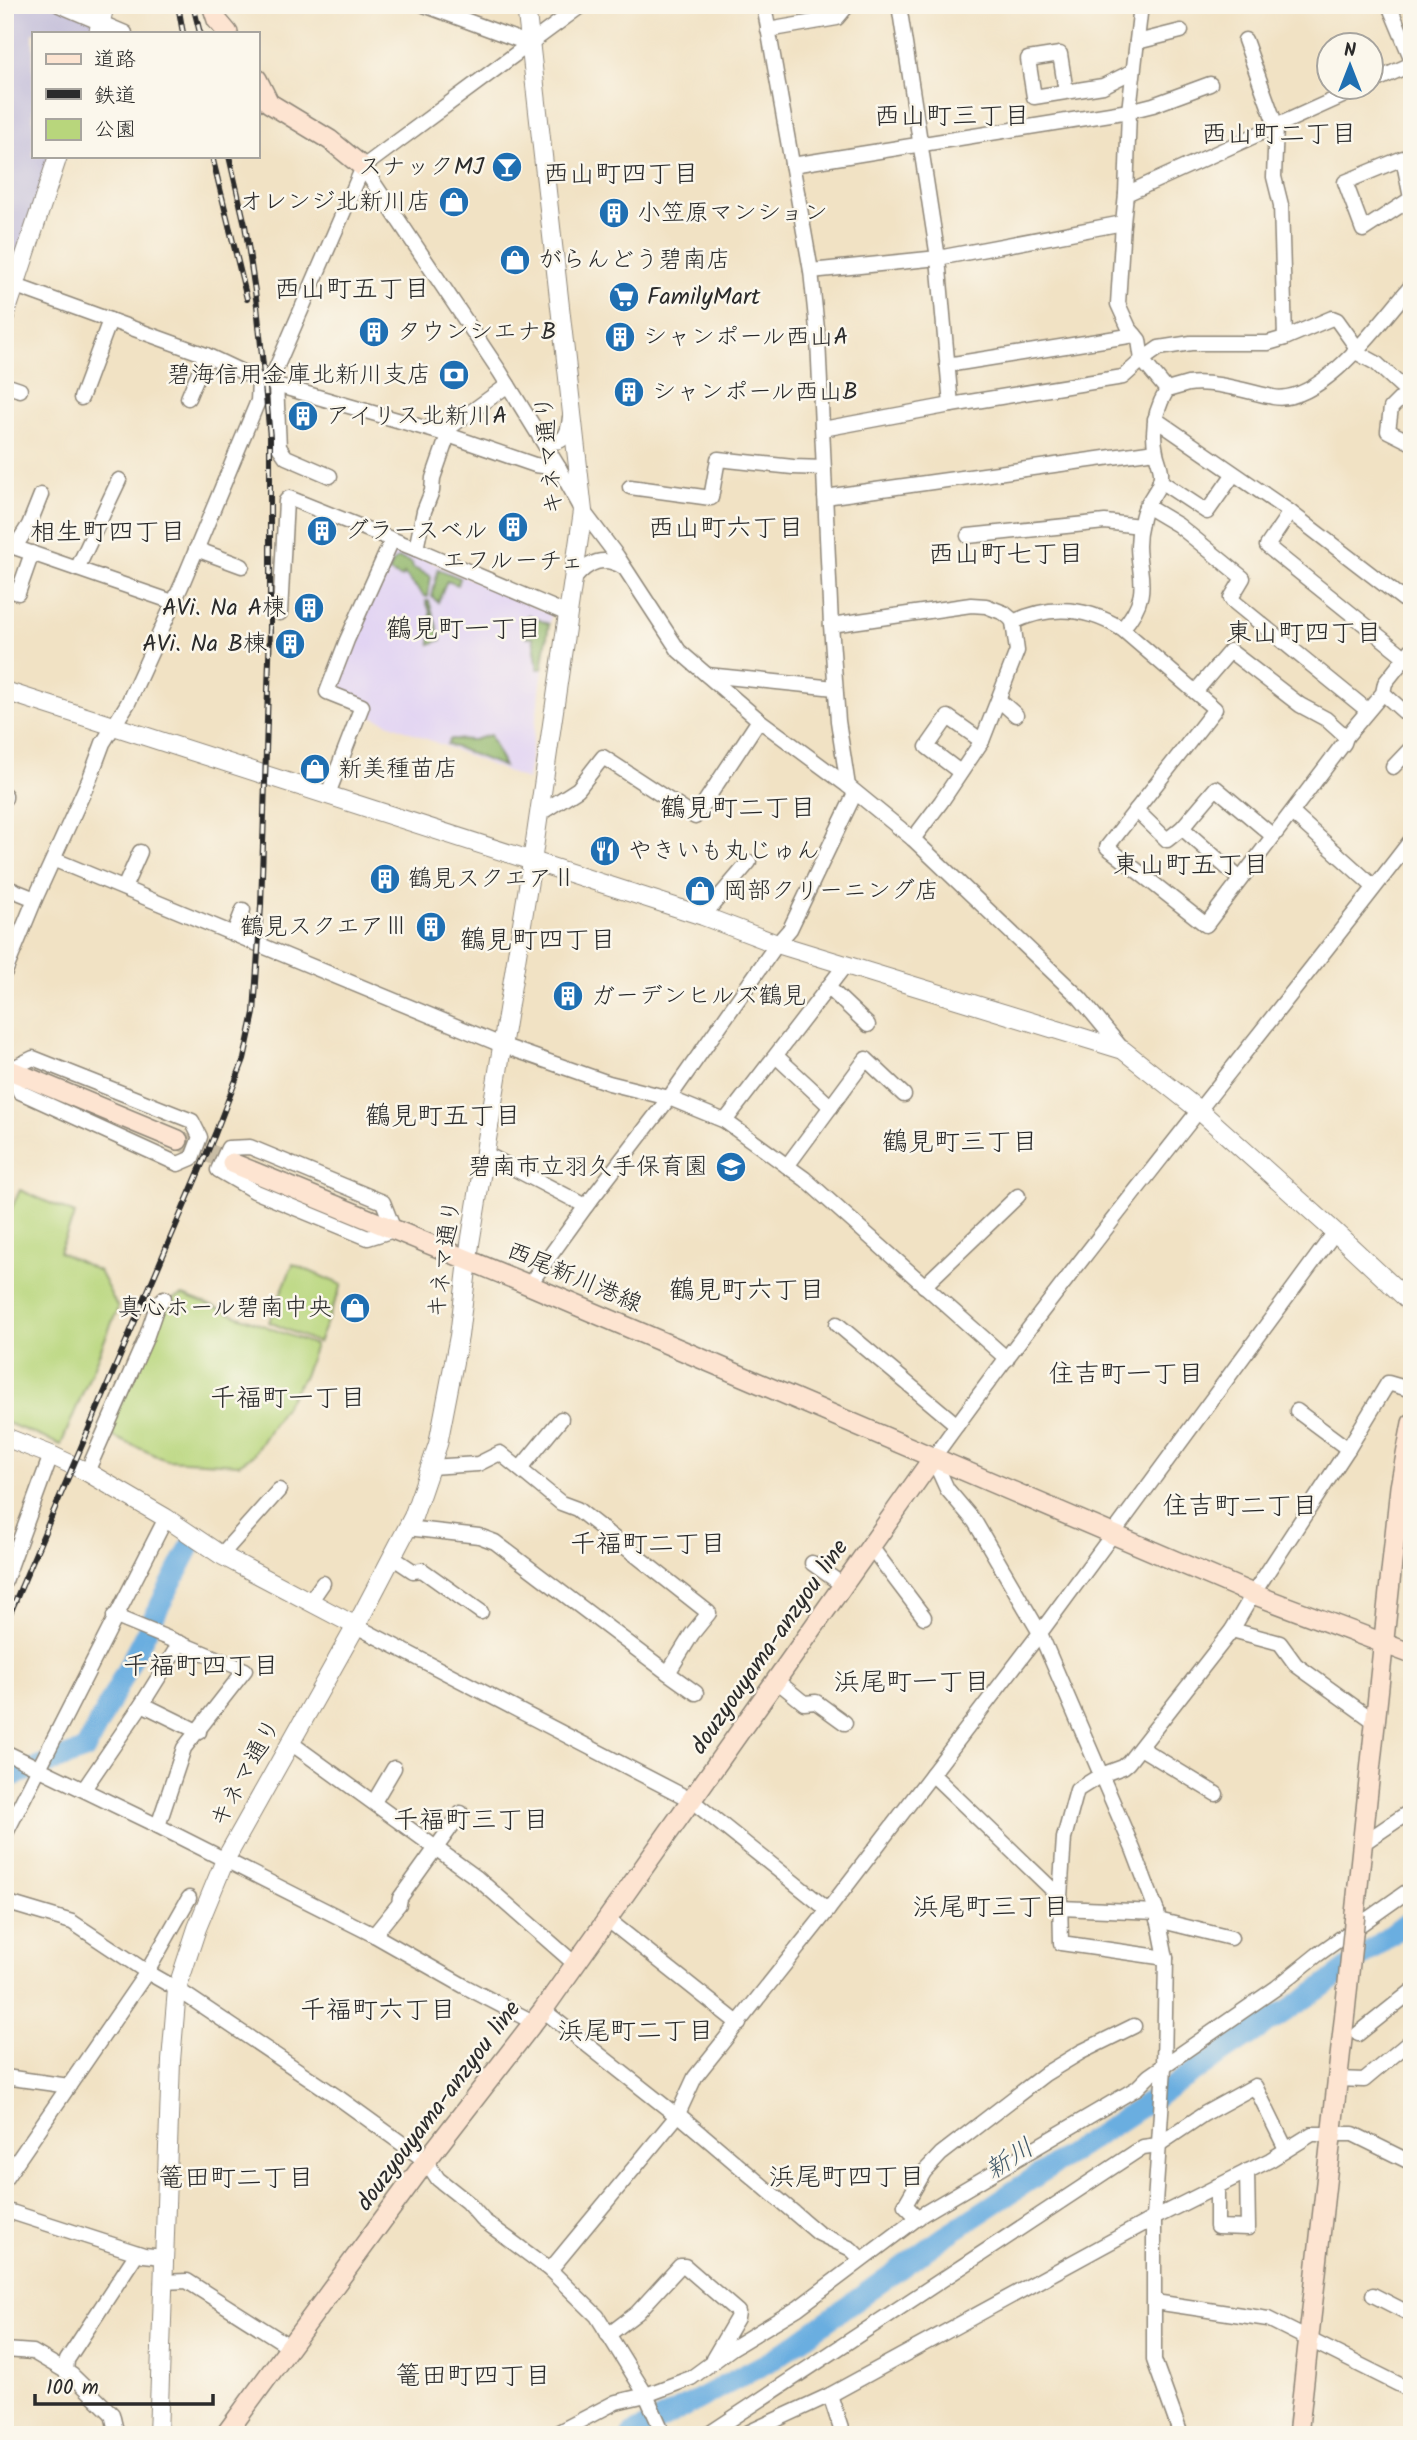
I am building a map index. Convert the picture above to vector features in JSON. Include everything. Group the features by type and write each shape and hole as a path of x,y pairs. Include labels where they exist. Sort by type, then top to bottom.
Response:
{"main road":[{"path":"212,5 218,20 227,32"},
{"path":"259,83 269,103 330,140 363,167"},
{"path":"7,1069 178,1140"},
{"name":"西尾新川港線","path":"232,1163 529,1285 933,1458"},
{"path":"1298,2435 1399,1487 1412,1423"},
{"path":"933,1458 1253,1594 1412,1654"},
{"name":"douzyouyama-anzyou line","path":"225,2435 426,2161 538,2016 933,1458"}],"street":[{"path":"59,5 101,20 123,32"},
{"path":"424,5 530,44"},
{"name":"キネマ通り","path":"158,2435 171,2061 177,1989 197,1928 225,1860 356,1626 407,1528 438,1444 459,1336 532,862 583,510 526,5"},
{"path":"5,972 103,743 128,703 258,401 363,167 582,5"},
{"path":"529,1285 670,1098 790,929 852,790 838,721 835,688 818,339 811,271 764,5"},
{"path":"768,30 837,18 848,5"},
{"path":"899,5 938,258 951,405"},
{"path":"1141,5 1129,111 1118,304 1139,340 1142,360 1167,390"},
{"path":"1386,75 1412,62 1389,5"},
{"path":"1137,42 1181,31"},
{"path":"1245,40 1276,126 1274,177 1281,205 1285,338"},
{"path":"1066,92 1103,86 1133,71"},
{"path":"792,165 1129,111 1210,84"},
{"path":"1126,194 1329,102"},
{"path":"5,316 11,283 57,158"},
{"path":"1404,159 1411,198 1363,230 1345,182 1404,159"},
{"path":"363,167 508,385 583,510 679,650 759,720 913,839 1080,998 1123,1050 1200,1111 1412,1304"},
{"path":"811,271 938,258 1123,223"},
{"path":"11,283 206,355 268,382 444,434 535,465 559,468"},
{"path":"1167,390 1190,384 1277,398 1293,397 1335,373 1412,285"},
{"path":"823,429 1123,377 1159,348 1191,343 1268,343 1332,318 1338,320 1355,350 1376,363 1410,394 1391,408 1388,431 1412,443"},
{"path":"81,398 110,320"},
{"path":"947,365 1135,335"},
{"path":"188,398 206,355"},
{"path":"268,382 279,447 286,457 330,476"},
{"path":"5,385 20,390"},
{"path":"416,549 444,434 508,385"},
{"path":"1122,629 1139,605 1143,581 1136,547 1146,506 1160,481 1153,425 1167,390"},
{"path":"536,432 550,442 564,438 569,430 570,409"},
{"path":"1155,419 1290,513 1412,606"},
{"path":"825,497 1155,451"},
{"path":"630,487 711,498 718,459 824,468"},
{"path":"1160,481 1207,513 1233,475"},
{"path":"77,569 118,480"},
{"path":"41,495 29,525 10,545 173,602"},
{"path":"280,614 286,501 289,498 568,614"},
{"path":"1146,506 1178,525 1243,578 1231,598 1233,601 1367,710"},
{"path":"1013,622 1032,613 1058,610 1083,610 1108,620 1215,709 1107,847 1206,925 1346,737 1383,692 1385,683 1408,653 1267,546 1290,513"},
{"path":"968,536 1105,522 1140,527"},
{"path":"328,793 362,706 327,692 392,540"},
{"path":"196,549 242,566"},
{"path":"5,588 18,593 32,553"},
{"path":"574,579 592,563 610,561 623,567"},
{"path":"831,625 971,605 986,606 1004,613 1013,622 1017,650 982,741 913,839"},
{"path":"1195,692 1230,651 1300,705 1326,719 1346,737"},
{"path":"706,675 835,688"},
{"path":"5,691 328,793 703,916 777,944 1123,1050"},
{"path":"1383,692 1412,719"},
{"path":"999,700 1016,715"},
{"path":"960,772 927,747 948,717 982,741"},
{"path":"539,814 578,789 603,757 695,817 759,720"},
{"path":"1393,767 1412,747"},
{"path":"1136,810 1167,840 1182,828 1216,788 1273,836"},
{"path":"1292,813 1374,887"},
{"path":"1182,828 1240,879"},
{"path":"1181,2435 1154,2360 1154,2218 1163,2073 1166,1958 1158,1916 1040,1633 975,1522 947,1489 933,1458 1138,1187 1374,887 1407,855 1412,839"},
{"path":"124,888 140,852"},
{"path":"54,860 504,1046 609,1083 670,1098 725,1121 805,1180 1007,1359"},
{"path":"703,916 749,862"},
{"path":"5,887 35,900"},
{"path":"234,933 243,910"},
{"path":"725,1121 846,964"},
{"path":"828,987 868,1025"},
{"path":"776,1056 831,1107"},
{"path":"33,1058 192,1121 200,1137 192,1158 178,1164 20,1092 7,1069 33,1058"},
{"path":"787,1166 866,1059 904,1095"},
{"path":"228,1147 250,1147 383,1202 394,1230 368,1238 254,1191 218,1170 228,1147"},
{"path":"486,1154 586,1206"},
{"path":"924,1286 1018,1196"},
{"path":"550,2270 678,2115 695,2077 828,1910 1040,1633 1335,1232"},
{"path":"87,1472 146,1338 157,1306 164,1298"},
{"path":"837,1324 957,1425"},
{"path":"1166,1958 1060,1943 1064,1838 1077,1790 1101,1775 1123,1767 1232,1630 1388,1383 1412,1390"},
{"path":"1297,1411 1348,1450"},
{"path":"520,1469 561,1419"},
{"path":"5,1437 87,1472 166,1518 220,1555 691,1800 828,1910"},
{"path":"430,1467 478,1464 500,1453 561,1503 577,1509 709,1613 692,1634 668,1673"},
{"path":"5,1581 51,1455"},
{"path":"220,1555 279,1490"},
{"path":"5,1835 166,1518"},
{"path":"407,1528 479,1536 495,1542 696,1693"},
{"path":"871,1547 924,1617"},
{"path":"392,1557 413,1571 422,1570 481,1612"},
{"path":"813,1563 844,1586"},
{"path":"310,1602 323,1583"},
{"path":"114,1616 245,1670 184,1748 158,1826"},
{"path":"1232,1630 1280,1643 1296,1665 1374,1721"},
{"path":"84,1789 180,1643"},
{"path":"777,1681 804,1703 816,1702 845,1723"},
{"path":"142,1704 199,1732"},
{"path":"291,1742 477,1878 575,1964"},
{"path":"1143,1745 1147,1752 1216,1794"},
{"path":"5,1752 374,1935 464,1986 538,2016 678,2115 818,2233 842,2244 861,2259"},
{"path":"374,1801 394,1768"},
{"path":"932,1774 1060,1903 1158,1916 1231,1938"},
{"path":"1362,1844 1412,1810"},
{"path":"374,1935 399,1904 400,1898 461,1813"},
{"path":"553,2435 615,2402 647,2399 691,2378 798,2308 918,2218 971,2184 1163,2073 1412,1888"},
{"path":"5,2179 148,1972 189,1898"},
{"path":"5,1902 72,1922 339,2098 426,2161 438,2179 467,2202 483,2220 550,2270 597,2316 647,2399 664,2435"},
{"path":"607,1919 738,2024"},
{"path":"1358,2034 1412,1991"},
{"path":"918,2218 905,2205 924,2172 940,2154 1045,2074 1081,2052 1134,2026"},
{"path":"1337,2079 1364,2080 1412,2040"},
{"path":"5,2077 69,2085"},
{"path":"708,2435 1143,2147 1255,2085 1286,2149"},
{"path":"743,2435 830,2395 1312,2134 1353,2134 1412,2163"},
{"path":"1217,2186 1217,2227 1248,2228 1247,2171"},
{"path":"5,2210 137,2253 163,2257"},
{"path":"66,2372 67,2360 137,2253"},
{"path":"608,2335 636,2314 680,2266 685,2266 738,2312 713,2356 713,2362"},
{"path":"162,2282 187,2281 289,2346"},
{"path":"1373,2295 1412,2315"},
{"path":"1155,2302 1268,2319 1412,2391"},
{"path":"5,2350 33,2351 66,2372 112,2414 117,2435"},
{"path":"830,2395 843,2435"}],"shaded area":[{"path":"5,5 59,5 101,23 98,32 32,32 32,158 57,158 16,285 5,281"},
{"path":"394,546 551,614 527,780 366,714 336,690 334,684"}],"green space":[{"path":"399,558 431,576 428,597 404,574 402,578 389,572 394,561"},
{"path":"438,569 460,578 458,585 447,581 438,602 432,597"},
{"path":"426,601 429,601 441,640 430,644 430,612"},
{"path":"528,615 549,624 542,669 538,669 533,637 527,637 520,623"},
{"path":"490,735 504,767 447,744 451,739 473,740"},
{"path":"20,1190 75,1214 59,1252 99,1271 118,1308 61,1445 5,1422 5,1222"},
{"path":"293,1264 342,1285 318,1343 269,1322"},
{"path":"183,1295 315,1345 304,1376 253,1455 239,1464 166,1460 107,1434 166,1301"}],"waterway":[{"path":"5,1779 85,1750 190,1547"},
{"name":"新川","path":"632,2435 774,2359 944,2237 1321,1988 1412,1919"}],"tunnel":[{"path":"178,1140 232,1163"}],"railway":[{"path":"178,5 183,32"},
{"path":"193,5 200,32"},
{"path":"212,158 247,299"},
{"path":"5,1625 215,1134 244,1059 254,1013 261,906 270,628 270,437 257,305 245,225 229,158"}],"place":[{"name":"スナックMJ","path":"507,167"},
{"name":"オレンジ北新川店","path":"454,202"},
{"name":"小笠原マンション","path":"614,213"},
{"name":"がらんどう碧南店","path":"515,260"},
{"name":"FamilyMart","path":"624,297"},
{"name":"タウンシエナB","path":"374,332"},
{"name":"シャンポール西山A","path":"620,337"},
{"name":"碧海信用金庫北新川支店","path":"454,375"},
{"name":"シャンポール西山B","path":"629,392"},
{"name":"アイリス北新川A","path":"303,416"},
{"name":"エフルーチェ","path":"513,527"},
{"name":"グラースベル","path":"322,531"},
{"name":"AVi. Na A棟","path":"309,608"},
{"name":"AVi. Na B棟","path":"290,644"},
{"name":"新美種苗店","path":"315,769"},
{"name":"やきいも丸じゅん","path":"605,851"},
{"name":"鶴見スクエアⅡ","path":"385,879"},
{"name":"岡部クリーニング店","path":"700,891"},
{"name":"鶴見スクエアⅢ","path":"431,927"},
{"name":"ガーデンヒルズ鶴見","path":"568,996"},
{"name":"碧南市立羽久手保育園","path":"731,1167"},
{"name":"真心ホール碧南中央","path":"355,1308"}],"district":[{"name":"西山町三丁目","path":"952,117"},
{"name":"西山町二丁目","path":"1279,135"},
{"name":"西山町四丁目","path":"621,175"},
{"name":"西山町五丁目","path":"352,290"},
{"name":"西山町六丁目","path":"726,529"},
{"name":"相生町四丁目","path":"108,533"},
{"name":"西山町七丁目","path":"1006,555"},
{"name":"鶴見町一丁目","path":"464,630"},
{"name":"東山町四丁目","path":"1304,634"},
{"name":"鶴見町二丁目","path":"738,809"},
{"name":"東山町五丁目","path":"1191,866"},
{"name":"鶴見町四丁目","path":"538,941"},
{"name":"鶴見町五丁目","path":"443,1117"},
{"name":"鶴見町三丁目","path":"960,1143"},
{"name":"鶴見町六丁目","path":"747,1291"},
{"name":"住吉町一丁目","path":"1126,1375"},
{"name":"千福町一丁目","path":"288,1399"},
{"name":"住吉町二丁目","path":"1240,1507"},
{"name":"千福町二丁目","path":"648,1545"},
{"name":"千福町四丁目","path":"201,1667"},
{"name":"浜尾町一丁目","path":"912,1683"},
{"name":"千福町三丁目","path":"471,1821"},
{"name":"浜尾町三丁目","path":"991,1908"},
{"name":"千福町六丁目","path":"378,2011"},
{"name":"浜尾町二丁目","path":"636,2032"},
{"name":"浜尾町四丁目","path":"847,2178"},
{"name":"篭田町二丁目","path":"236,2179"},
{"name":"篭田町四丁目","path":"473,2377"}]}
